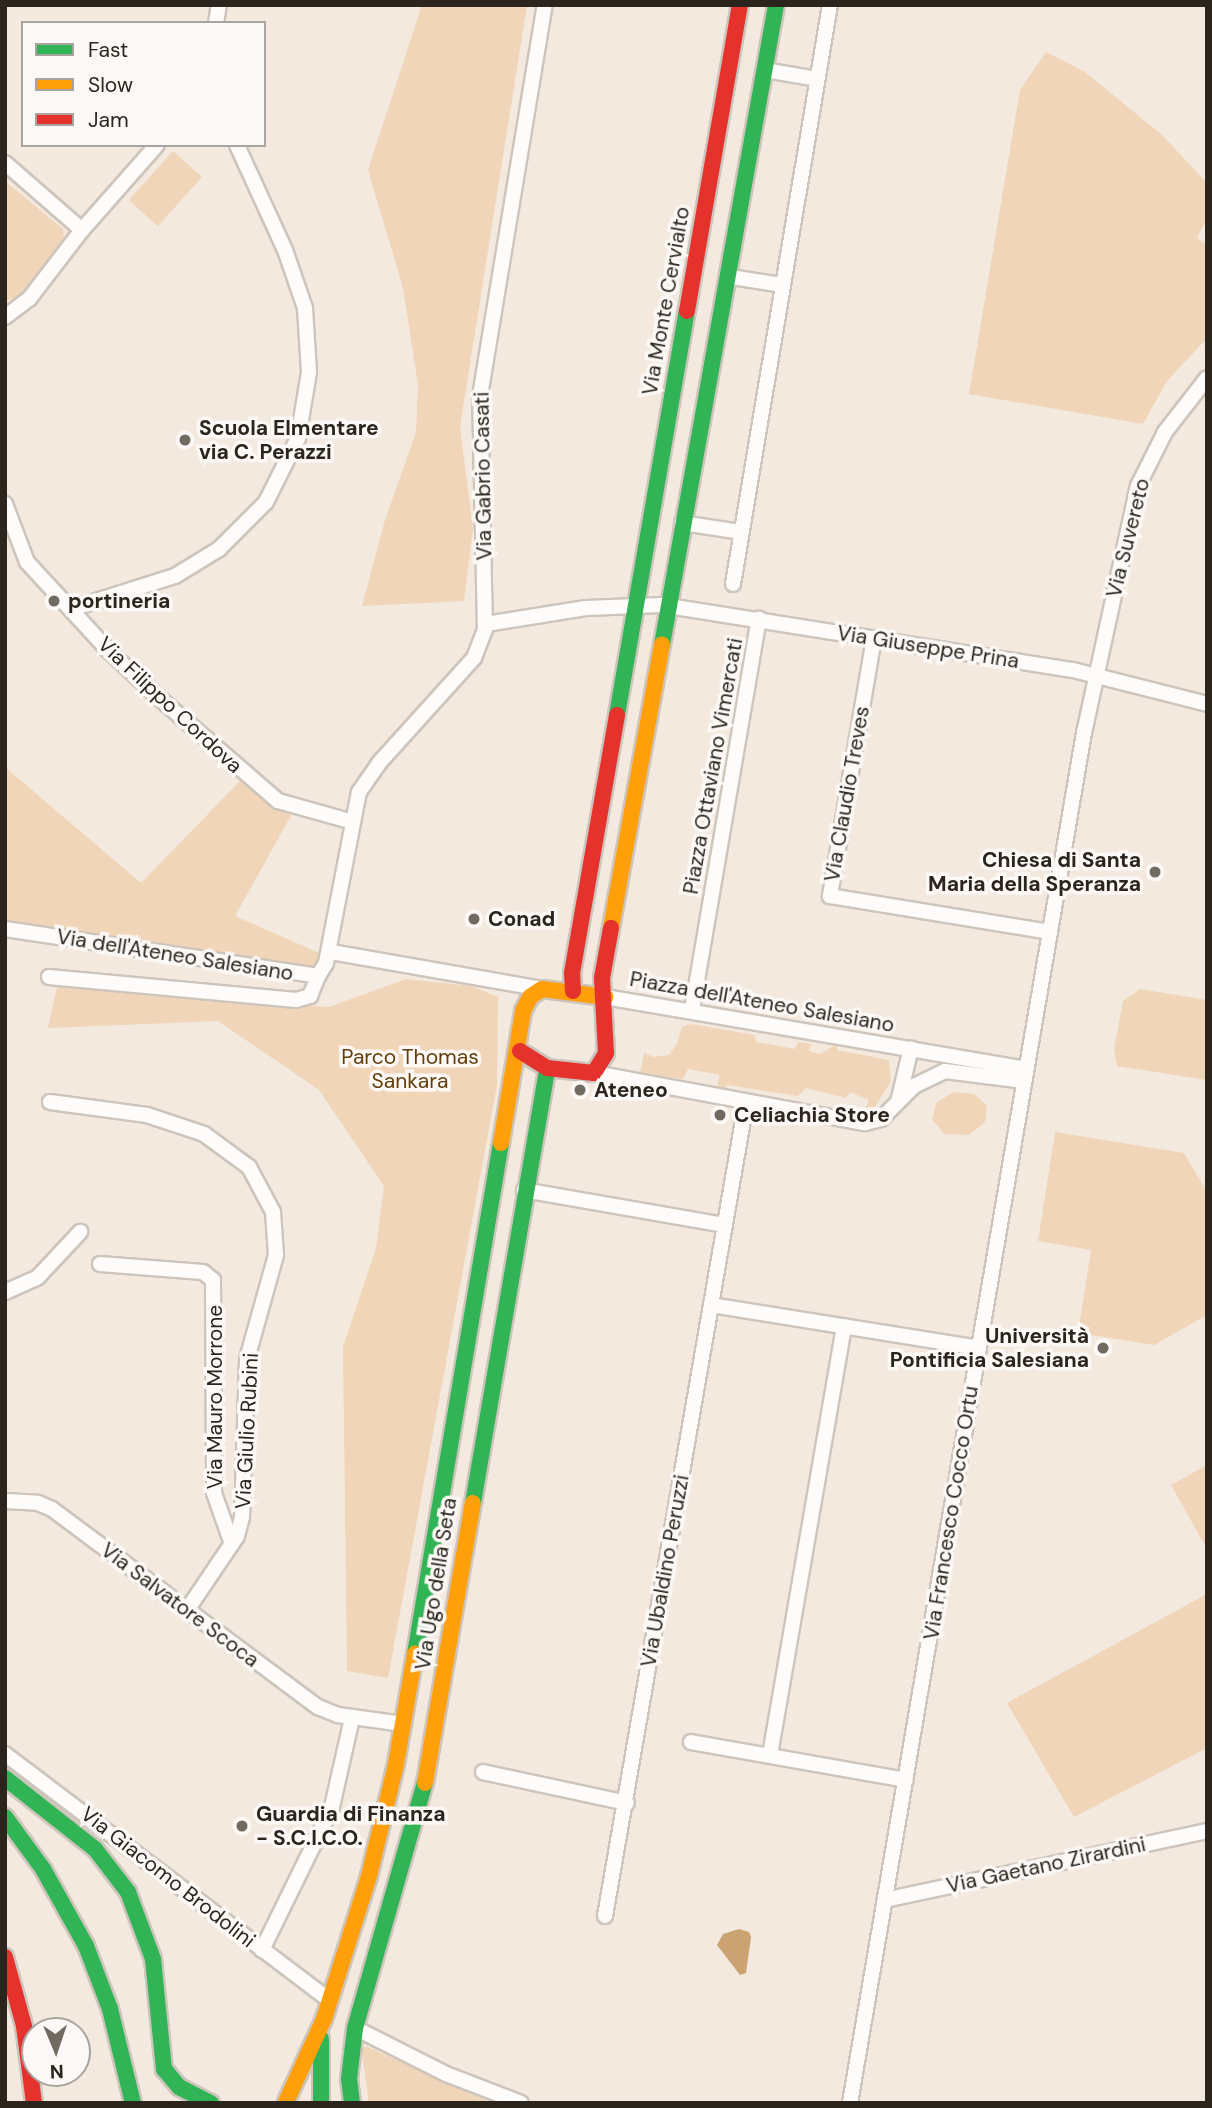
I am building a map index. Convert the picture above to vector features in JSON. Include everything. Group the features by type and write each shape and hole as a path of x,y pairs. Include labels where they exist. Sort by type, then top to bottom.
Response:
{"street":[{"name":"Via Gabrio Casati","path":"353,822 364,784 474,658 486,624 480,396 545,5"},
{"name":"Via Monte Cervialto","path":"637,604 740,5"},
{"path":"605,997 602,978 682,523 731,277 776,5"},
{"path":"733,584 830,5"},
{"path":"765,70 817,79"},
{"path":"5,317 29,299 82,230 155,147"},
{"path":"74,608 175,576 219,549 266,502 298,438 309,372 305,308 285,250 238,147"},
{"path":"5,163 82,230"},
{"path":"731,277 782,285"},
{"name":"Via Suvereto","path":"1098,675 1138,486 1165,432 1207,378"},
{"name":"Via Filippo Cordova","path":"5,504 22,554 74,608 108,650 271,797 298,810 353,822"},
{"path":"682,523 741,532"},
{"name":"Piazza Ottaviano Vimercati","path":"486,624 637,604 759,619 692,1010"},
{"path":"573,992 572,973 637,604"},
{"name":"Via Giuseppe Prina","path":"759,619 1098,675 1207,704"},
{"name":"Via Claudio Treves","path":"874,638 830,896 1050,932"},
{"name":"Via Francesco Cocco Ortu","path":"850,2103 1025,1075 1098,675"},
{"name":"Via dell'Ateneo Salesiano","path":"5,929 318,976 331,952 353,822"},
{"path":"331,952 542,989"},
{"path":"50,977 296,1000 310,996 318,976"},
{"path":"542,989 533,993 523,1011 520,1051 547,1068 594,1073 865,1123 881,1119 898,1099 928,1077 945,1071 1025,1075"},
{"name":"Piazza dell'Ateneo Salesiano","path":"542,989 692,1010 911,1048 1025,1075"},
{"name":"Piazza dell'Ateneo Salesiano","path":"594,1073 608,1046 605,997"},
{"name":"Piazza dell'Ateneo Salesiano","path":"898,1099 911,1048"},
{"name":"Via Ugo della Seta","path":"324,2019 369,1876 403,1724 520,1051"},
{"name":"Via Ugo della Seta","path":"352,2103 349,2079 355,2028 425,1782 524,1190 547,1068"},
{"name":"Via Giulio Rubini","path":"50,1102 146,1115 190,1128 241,1158 268,1198 278,1239 247,1359 245,1490 242,1517 232,1544 187,1610"},
{"name":"Via Ubaldino Peruzzi","path":"605,1916 627,1803 746,1103"},
{"path":"524,1190 724,1225"},
{"path":"5,1292 38,1277 80,1232"},
{"name":"Via Mauro Morrone","path":"100,1264 204,1272 213,1280 214,1493 232,1544"},
{"path":"711,1305 979,1348"},
{"path":"770,1755 844,1326"},
{"name":"Via Salvatore Scoca","path":"5,1501 38,1503 52,1509 311,1703 352,1718 403,1724"},
{"path":"262,1950 332,1807 352,1718"},
{"path":"691,1742 906,1780"},
{"name":"Via Giacomo Brodolini","path":"5,1754 330,2001"},
{"path":"483,1772 627,1803"},
{"path":"5,1778 95,1849 128,1892 153,1959 164,2068 179,2087 211,2103"},
{"path":"5,1817 43,1869 86,1946 110,2009 133,2103"},
{"name":"Via Gaetano Zirardini","path":"885,1900 1207,1831"},
{"path":"6,1958 27,2040 34,2103"},
{"path":"314,2103 284,2103 324,2019"},
{"path":"321,2103 324,2019"},
{"path":"355,2028 446,2074 521,2103"}],"green space":[{"path":"422,5 527,5 460,427 473,529 464,601 362,606 385,520 416,432 418,385 403,288 368,170"},
{"path":"1046,52 1085,72 1162,135 1207,183 1207,218 1197,238 1207,245 1207,338 1167,381 1143,424 969,394 1020,90"},
{"path":"173,151 202,177 158,226 129,200"},
{"path":"5,181 63,229 64,241 19,296 5,301"},
{"path":"5,767 141,883 242,779 292,814 235,916 326,956 316,972 5,922"},
{"name":"Parco Thomas Sankara","path":"406,979 471,986 498,997 497,1085 388,1678 347,1671 343,1347 376,1248 384,1186 319,1090 218,1021 48,1028 57,987 329,1007"},
{"path":"1140,989 1207,1000 1207,1080 1117,1066 1114,1049 1123,1001"},
{"path":"692,1024 754,1035 757,1042 795,1049 798,1042 812,1044 808,1051 820,1054 837,1044 837,1050 889,1060 891,1081 875,1107 864,1112 869,1100 850,1092 846,1098 806,1088 798,1096 727,1085 726,1089 717,1087 720,1075 688,1069 683,1079 640,1073 644,1053 654,1057 669,1055 677,1044 682,1027"},
{"path":"954,1092 974,1094 987,1106 985,1122 969,1135 944,1134 932,1119 937,1102"},
{"path":"1055,1132 1184,1153 1207,1192 1207,1315 1154,1345 1078,1333 1091,1250 1038,1241"},
{"path":"1207,1465 1207,1549 1171,1485"},
{"path":"1207,1594 1207,1748 1074,1817 1007,1703"},
{"path":"361,2047 368,2047 492,2103 369,2103"}],"shaded area":[{"path":"739,1929 749,1932 751,1937 746,1973 740,1975 717,1945 723,1934"}],"traffic: fast":[{"path":"662,645 776,5"},
{"path":"617,715 687,311"},
{"path":"473,1503 547,1068"},
{"path":"415,1654 501,1143"},
{"path":"5,1778 95,1849 128,1892 153,1959 164,2069 179,2087 211,2103"},
{"path":"352,2103 349,2079 355,2028 425,1783"},
{"path":"5,1817 43,1869 86,1946 110,2009 133,2103"},
{"path":"321,2039 321,2103"}],"traffic: slow":[{"path":"611,928 662,645"},
{"path":"501,1143 523,1011 530,997 542,989 605,997"},
{"path":"425,1783 473,1503"},
{"path":"286,2102 324,2019 369,1876 396,1764 415,1654"}],"traffic: jam":[{"path":"687,311 740,5"},
{"path":"573,991 572,973 617,715"},
{"path":"520,1051 547,1068 594,1073 606,1053 602,978 611,928"},
{"path":"5,1957 24,2026 34,2103"}],"place":[{"name":"Scuola Elmentare via C. Perazzi","path":"185,440"},
{"name":"portineria","path":"54,601"},
{"name":"Chiesa di Santa Maria della Speranza","path":"1155,872"},
{"name":"Conad","path":"474,919"},
{"name":"Ateneo","path":"580,1090"},
{"name":"Celiachia Store","path":"720,1115"},
{"name":"Università Pontificia Salesiana","path":"1103,1348"},
{"name":"Guardia di Finanza - S.C.I.C.O.","path":"242,1826"}]}
